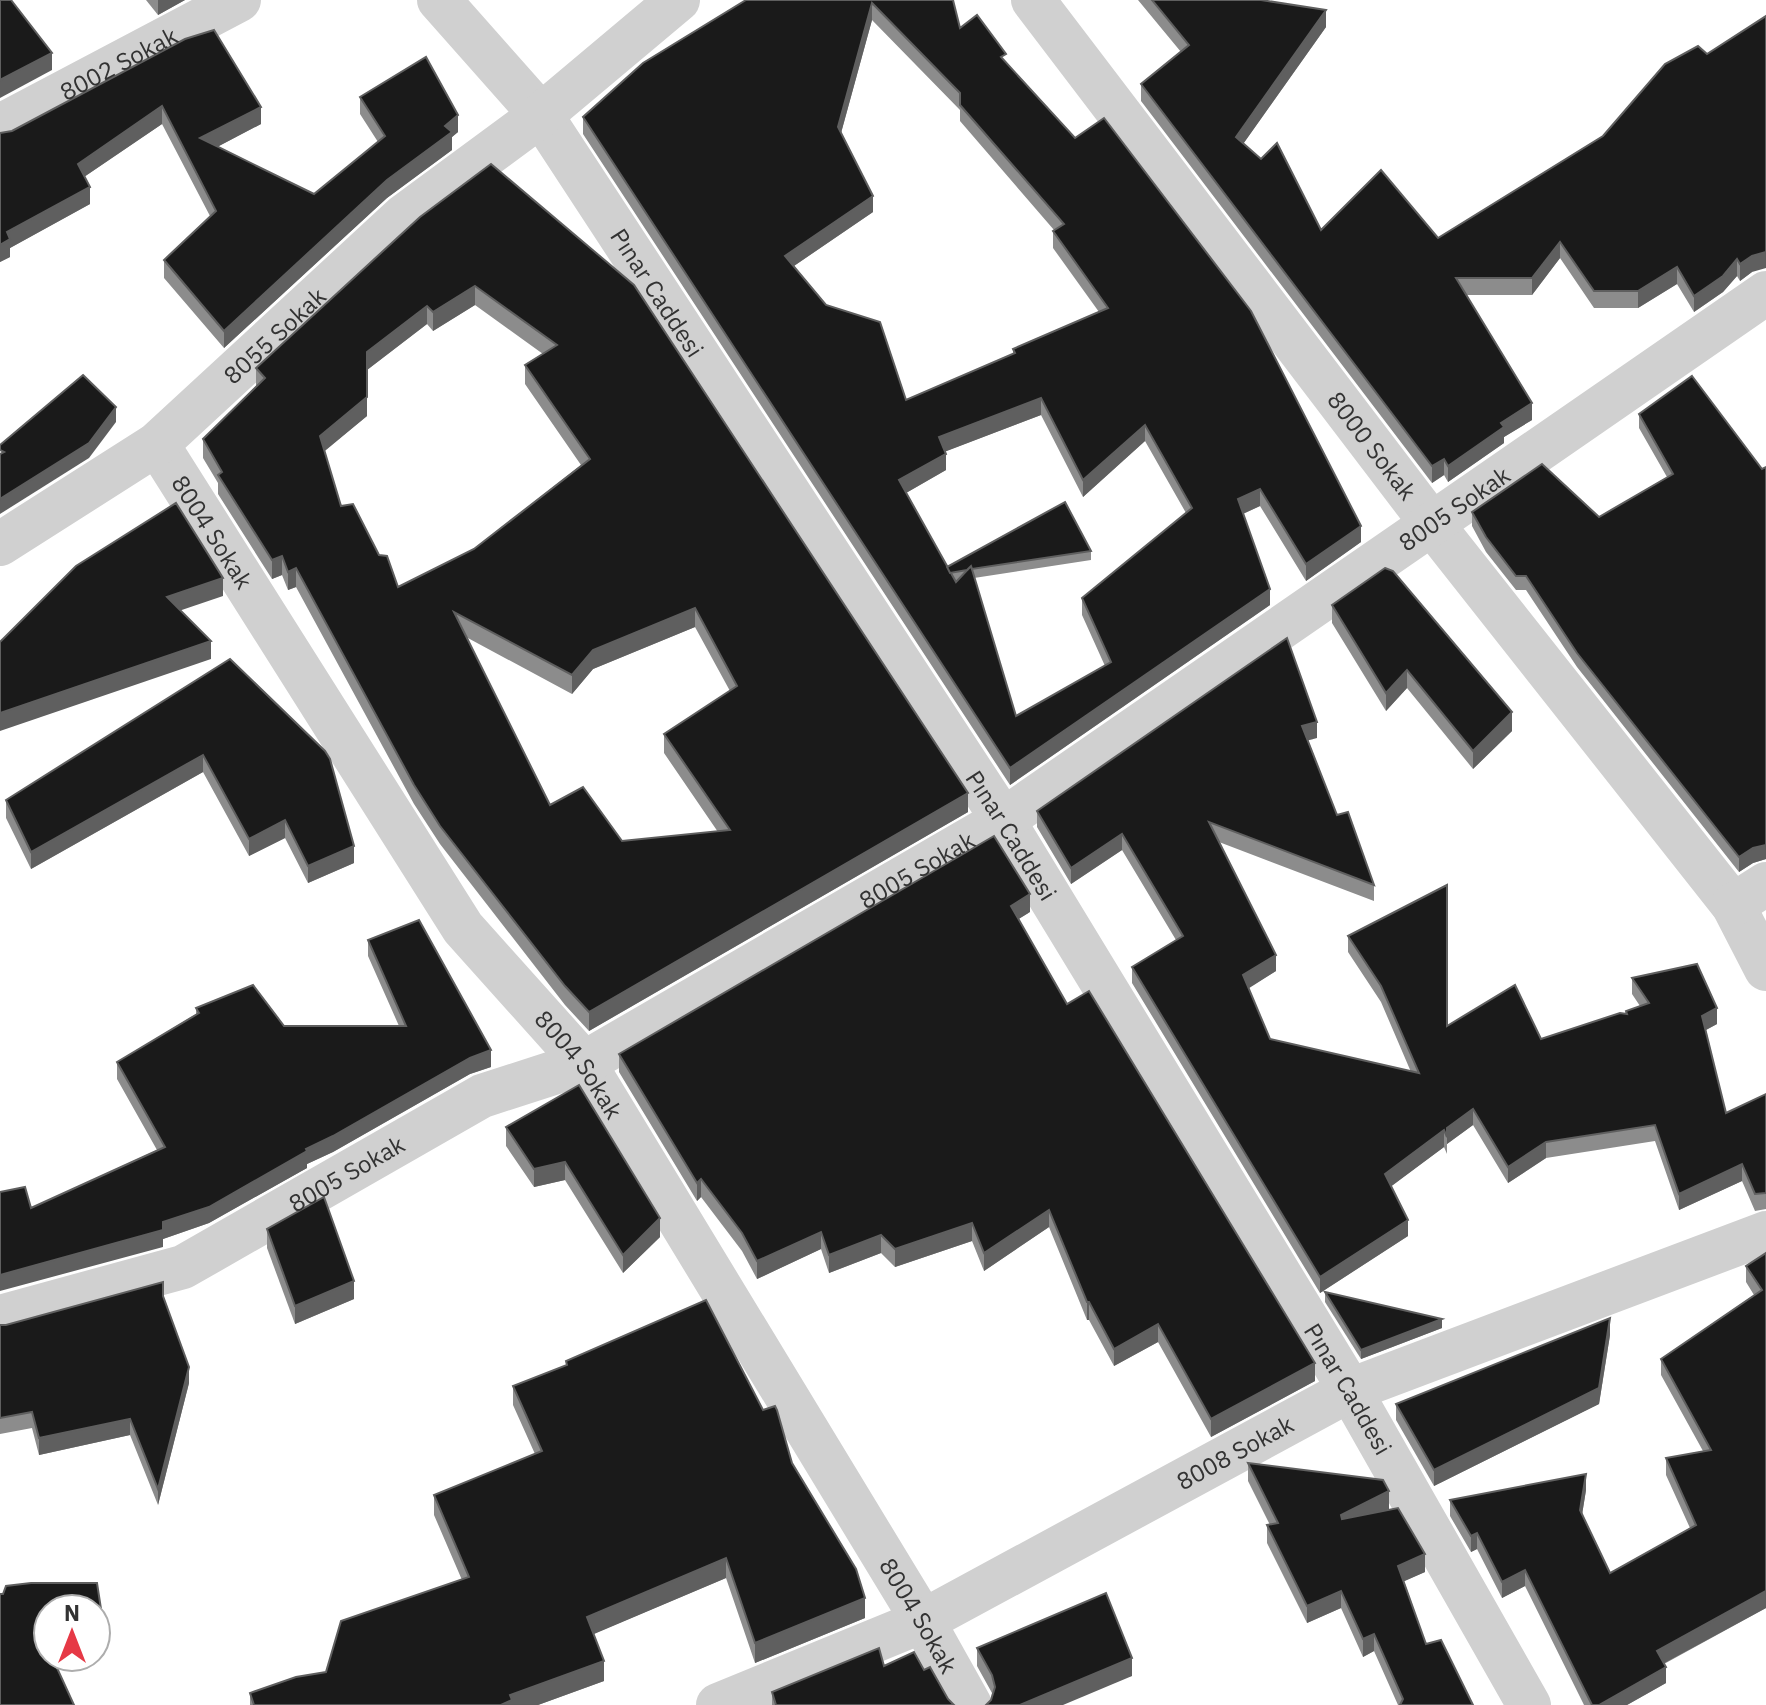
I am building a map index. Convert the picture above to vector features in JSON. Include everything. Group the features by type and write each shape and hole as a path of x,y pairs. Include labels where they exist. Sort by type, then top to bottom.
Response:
{"street":[{"name":"8002 Sokak","path":"0,126 239,0"},
{"name":"Pınar Caddesi","path":"439,0 541,115 1003,820 1350,1390 1529,1705"},
{"name":"8055 Sokak","path":"0,544 157,444 404,216 541,115 678,0"},
{"name":"8000 Sokak","path":"1033,0 1432,524 1750,895 1766,969"},
{"name":"8005 Sokak","path":"0,1317 183,1267 482,1096 584,1063 1003,820 1766,293"},
{"name":"8004 Sokak","path":"157,444 463,928 584,1063 923,1621 970,1705"},
{"name":"8008 Sokak","path":"718,1705 923,1621 1350,1390 1766,1233"}],"building":[{"path":"0,0 11,0 52,53 0,80"},
{"path":"746,0 953,0 960,28 977,15 1006,54 1001,57 1075,138 1104,118 1251,311 1361,526 1306,564 1260,489 1238,499 1270,589 1010,768 583,117 643,63","holes":["872,3 960,93 960,105 1064,224 1053,231 1108,308 1013,349 1015,353 906,400 880,322 826,305 785,256 873,196 838,127","1041,398 1083,480 1145,425 1192,508 1082,598 1111,662 1016,716 971,566 956,582 899,480 946,454 939,437"]},
{"path":"1152,0 1261,0 1326,10 1236,137 1261,159 1277,143 1321,230 1381,170 1438,238 1603,136 1665,64 1698,46 1707,54 1766,16 1766,252 1740,264 1737,259 1723,276 1694,296 1677,267 1638,291 1594,291 1560,242 1532,278 1456,278 1532,403 1501,423 1504,427 1448,466 1444,459 1432,466 1141,84 1189,45"},
{"path":"214,30 261,107 200,138 314,194 385,136 360,97 426,57 458,115 445,126 452,132 387,180 224,331 164,260 216,211 162,106 78,164 90,187 7,232 10,239 0,245 0,133 12,131 185,39"},
{"path":"491,164 634,285 968,793 589,1012 565,986 440,826 414,785 296,568 288,572 282,556 272,560 218,475 222,472 203,439 265,378 256,368 420,217","holes":["475,286 557,345 525,365 590,459 474,549 398,587 387,556 379,555 353,504 341,506 320,436 367,397 367,352 427,306 433,312","695,608 737,686 664,734 730,830 622,841 583,787 550,805 454,612 572,675 593,650"]},
{"path":"83,375 116,407 89,443 0,499 0,454 4,452 0,450 0,445"},
{"path":"1692,376 1762,469 1766,467 1766,845 1753,848 1739,857 1577,653 1526,576 1516,576 1486,537 1472,512 1542,464 1599,517 1673,474 1639,414"},
{"path":"1065,502 1091,551 972,569 971,566 967,570 950,573 947,567"},
{"path":"176,503 223,578 167,597 211,641 0,713 0,642 76,566"},
{"path":"1385,568 1393,571 1512,712 1473,751 1407,670 1386,693 1332,605"},
{"path":"1287,638 1317,722 1302,726 1337,815 1348,812 1374,885 1209,822 1276,955 1243,975 1270,1039 1419,1073 1381,986 1348,936 1447,885 1447,1026 1515,985 1541,1039 1620,1013 1627,1014 1626,1011 1649,1003 1632,978 1697,964 1717,1008 1702,1016 1726,1113 1766,1094 1766,1193 1755,1194 1742,1164 1679,1194 1655,1125 1546,1142 1508,1167 1473,1109 1447,1128 1447,1137 1444,1130 1385,1174 1408,1220 1320,1277 1132,967 1183,936 1122,834 1071,868 1037,811"},
{"path":"230,659 325,751 330,759 354,846 308,866 285,820 249,839 203,755 31,852 6,800"},
{"path":"994,836 1030,894 1011,906 1067,1004 1089,991 1315,1363 1211,1419 1158,1324 1114,1349 1087,1302 1049,1210 984,1253 972,1223 895,1249 881,1235 829,1255 821,1232 757,1261 742,1233 701,1179 697,1183 619,1054"},
{"path":"419,920 491,1050 470,1058 306,1149 209,1207 163,1222 163,1230 0,1275 0,1192 25,1187 31,1208 165,1147 117,1062 199,1013 196,1008 253,985 284,1026 406,1026 368,940"},
{"path":"579,1085 660,1218 623,1255 565,1162 534,1169 506,1127"},
{"path":"324,1197 354,1281 295,1306 267,1229"},
{"path":"1766,1253 1766,1591 1657,1651 1666,1667 1599,1705 1592,1705 1525,1570 1502,1582 1477,1533 1471,1536 1450,1500 1586,1474 1580,1510 1610,1573 1696,1525 1666,1458 1711,1450 1661,1359 1762,1290 1746,1266"},
{"path":"163,1282 163,1296 189,1367 158,1489 130,1419 39,1438 32,1412 0,1418 0,1325"},
{"path":"1325,1292 1442,1319 1361,1350"},
{"path":"706,1300 763,1410 775,1406 792,1463 856,1569 865,1598 755,1643 726,1558 587,1617 604,1661 510,1695 512,1700 501,1705 254,1705 250,1693 296,1677 326,1672 341,1621 469,1577 434,1495 542,1451 513,1386 567,1365 566,1361"},
{"path":"1610,1318 1599,1388 1434,1470 1396,1404"},
{"path":"1248,1463 1383,1480 1389,1491 1341,1515 1342,1519 1398,1508 1425,1554 1398,1566 1426,1644 1441,1640 1473,1705 1400,1705 1403,1699 1374,1634 1363,1639 1341,1591 1307,1606 1267,1525 1278,1523"},
{"path":"97,1583 99,1593 32,1593 32,1673 59,1673 74,1705 0,1705 0,1594 6,1586"},
{"path":"1106,1593 1132,1658 1020,1705 986,1705 995,1687 977,1648"},
{"path":"879,1648 884,1666 914,1652 924,1670 930,1667 954,1705 776,1705 772,1692"}]}
